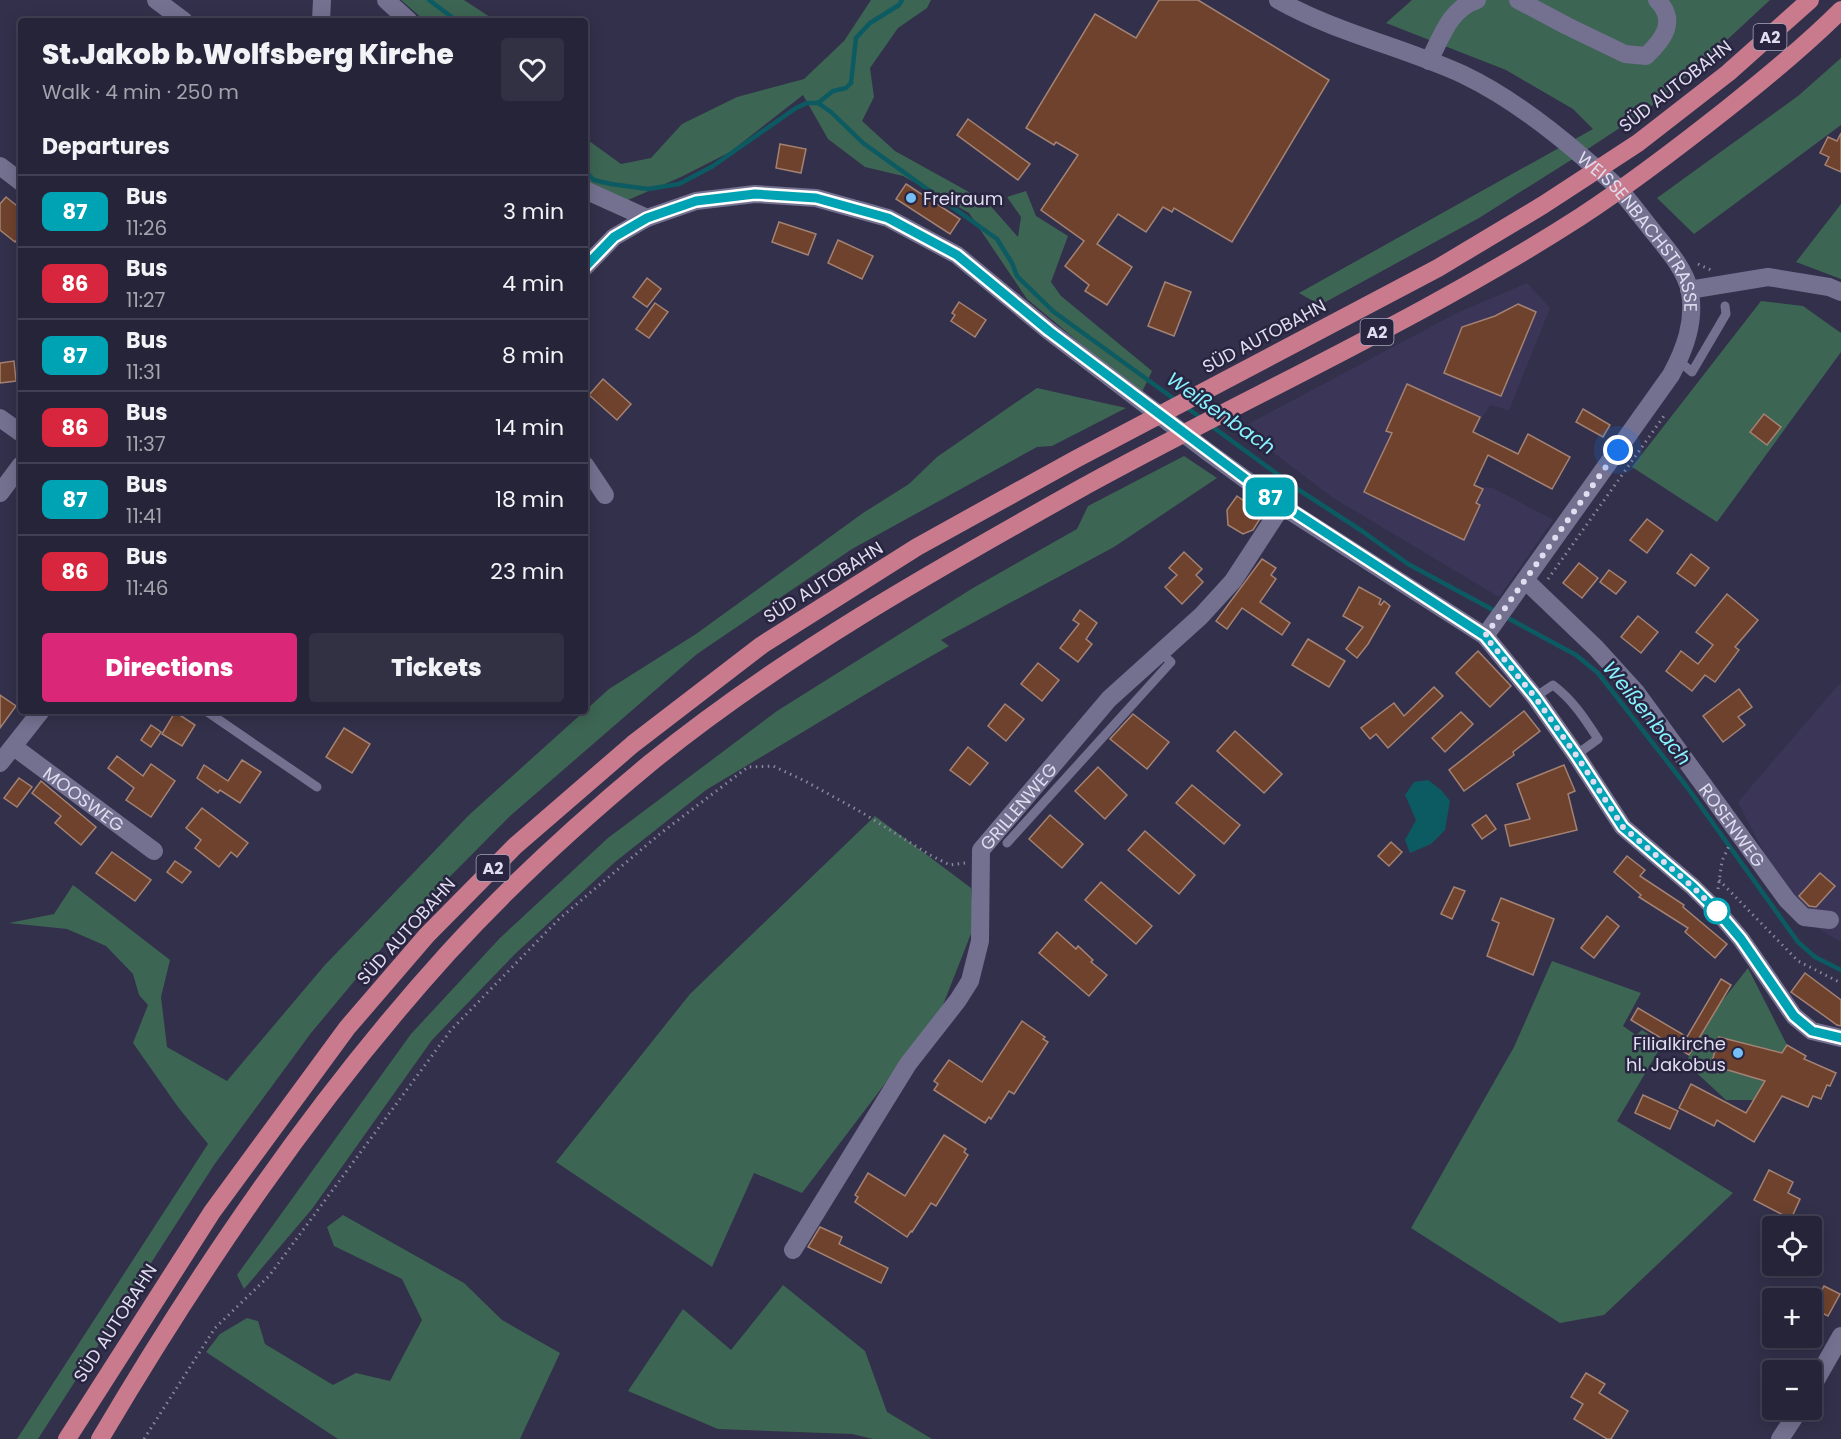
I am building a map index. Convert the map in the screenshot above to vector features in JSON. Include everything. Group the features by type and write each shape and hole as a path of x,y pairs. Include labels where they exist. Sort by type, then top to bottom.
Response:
{"highway":[{"name":"SÜD AUTOBAHN","path":"67,1439 212,1212 347,1028 427,935 515,846 633,744 762,645 917,547 1076,459 1438,268 1543,205 1638,143 1728,73 1810,0"},
{"name":"A2","path":"100,1439 216,1255 298,1136 366,1048 448,954 537,864 649,765 713,715 780,668 932,573 1090,484 1458,289 1577,219 1655,166 1816,34 1841,10"},
{"path":"1816,34 1841,20"}],"main road":[{"path":"156,0 180,18"},
{"path":"321,18 322,0"},
{"path":"386,0 406,18"},
{"name":"WEISSENBACHSTRASSE","path":"1278,0 1329,25 1465,76 1512,101 1549,128 1616,186 1669,252 1689,290 1691,319 1686,344 1671,375 1485,636"},
{"path":"1429,61 1452,17 1466,4 1477,0"},
{"path":"1518,0 1625,54 1646,56 1661,42 1668,23 1662,5 1657,0"},
{"path":"0,166 18,180"},
{"path":"588,191 647,218"},
{"path":"588,264 614,237 647,218 696,201 755,194 816,198 888,218 957,255 1049,331 1282,506 1485,636 1535,697 1623,827 1693,887 1719,913 1741,939 1794,1016 1812,1031 1841,1038"},
{"path":"1689,290 1768,277 1829,287 1841,292"},
{"path":"0,418 18,431"},
{"path":"0,493 18,469"},
{"path":"588,470 605,495"},
{"name":"GRILLENWEG","path":"793,1250 908,1064 970,981 980,941 981,850 1109,699 1201,616 1233,581 1282,506"},
{"name":"ROSENWEG","path":"1525,580 1596,648 1636,692 1787,900 1804,916 1830,920"},
{"path":"0,763 39,714"},
{"name":"MOOSWEG","path":"14,747 154,851"},
{"path":"1822,1369 1841,1336"},
{"path":"1780,1439 1792,1420"}],"lane":[{"path":"1678,361 1692,372 1726,314 1725,306"},
{"path":"1007,843 1171,662 1160,652"},
{"path":"1535,697 1553,685 1583,714 1598,739 1576,755"},
{"path":"210,714 317,787"}],"path":[{"path":"1539,593 1667,412"},
{"path":"144,1439 215,1328 269,1276 451,1030 558,919 661,833 748,767 773,766 805,780 950,865 970,862 981,850"},
{"path":"1718,894 1722,861"},
{"path":"1719,880 1798,961 1841,983"}],"shaded area":[{"path":"401,0 464,0 491,18 422,18"},
{"path":"871,0 931,0 927,8 898,28 870,68 874,97 862,121 895,151 987,202 1018,237 1021,217 1007,197 1026,191 1036,216 1068,236 1051,282 1061,296 1152,371 1141,394 1027,299 969,213 903,176 865,167 828,139 803,95 730,152 628,200 588,186 588,140 621,164 651,158 682,124 737,97 804,79 844,41"},
{"path":"1412,0 1770,0 1647,110 1479,218 1320,305 1299,293 1593,129 1573,109 1506,70 1386,23"},
{"path":"1841,58 1841,125 1694,234 1657,198 1798,96"},
{"path":"1841,204 1841,279 1796,262"},
{"path":"1527,283 1550,308 1509,410 1490,405 1472,435 1492,444 1474,486 1493,488 1553,520 1499,597 1332,497 1241,428 1457,313"},
{"path":"1761,301 1803,306 1841,333 1841,352 1717,522 1632,467"},
{"path":"1037,388 1126,408 1052,446 1037,447 852,549 697,654 510,816 396,931 311,1033 214,1165 38,1439 17,1439 208,1144 178,1107 133,1043 148,1005 139,995 133,974 106,946 67,929 9,923 54,914 73,885 170,960 161,997 167,1047 227,1081 324,966 469,815 581,714 588,714 588,708 609,689 696,634 863,513 909,484 937,457"},
{"path":"1184,456 1217,478 1114,547 941,640 949,646 706,790 615,862 516,953 432,1040 312,1209 244,1289 237,1275 411,1034 500,938 608,838 777,711 973,588 1077,529 1088,506"},
{"path":"1841,682 1841,942 1804,920 1780,884 1738,802"},
{"path":"1428,780 1450,801 1445,830 1431,844 1410,853 1405,840 1416,820 1405,795 1414,782"},
{"path":"875,816 971,888 974,926 941,1010 802,1193 754,1173 712,1267 556,1162 690,994"},
{"path":"1552,961 1641,993 1623,1026 1636,1035 1642,1030 1663,1043 1617,1121 1733,1193 1604,1315 1560,1323 1411,1228 1514,1047"},
{"path":"1748,968 1787,1045 1754,1100 1726,1100 1688,1065 1687,1060 1719,1005"},
{"path":"343,1215 464,1283 502,1320 560,1353 520,1439 338,1439 206,1352 220,1334 247,1318 258,1321 265,1344 333,1385 356,1373 390,1381 422,1320 402,1279 334,1246 327,1227"},
{"path":"783,1285 865,1351 887,1412 932,1439 873,1439 852,1434 718,1429 628,1391 683,1309 731,1350"}],"building":[{"path":"1159,0 1198,0 1329,80 1232,242 1174,208 1172,212 1163,207 1146,232 1118,214 1097,244 1132,267 1107,305 1085,291 1089,285 1065,266 1084,241 1041,210 1078,155 1056,142 1054,145 1026,128 1095,14 1136,38"},
{"path":"968,119 1030,164 1018,180 957,135"},
{"path":"1841,133 1841,172 1825,165 1829,157 1820,153 1828,137 1837,141"},
{"path":"780,144 806,149 801,173 776,168"},
{"path":"906,184 960,219 950,234 896,199"},
{"path":"6,197 18,207 18,238 15,242 0,230 0,204"},
{"path":"779,222 816,234 808,255 772,242"},
{"path":"838,240 873,256 862,279 828,263"},
{"path":"647,278 661,289 647,307 633,297"},
{"path":"1165,282 1191,292 1174,336 1148,326"},
{"path":"959,302 986,320 975,337 951,321 955,315 952,313"},
{"path":"655,303 668,312 649,338 636,329"},
{"path":"1518,304 1536,312 1501,396 1444,373 1462,327 1495,316"},
{"path":"14,361 16,381 0,383 0,363"},
{"path":"603,379 631,404 617,420 589,395"},
{"path":"1407,384 1480,417 1473,432 1518,454 1528,434 1570,457 1552,489 1488,455 1474,485 1483,489 1476,503 1480,505 1464,540 1364,492 1392,433 1386,431"},
{"path":"1583,409 1610,425 1603,437 1576,422"},
{"path":"1764,414 1781,427 1767,445 1750,432"},
{"path":"1237,496 1263,514 1253,530 1243,534 1228,525 1227,510"},
{"path":"1647,519 1663,531 1647,553 1630,540"},
{"path":"1184,552 1202,569 1196,575 1203,582 1182,604 1165,587 1177,575 1169,568"},
{"path":"1691,554 1709,568 1695,586 1677,573"},
{"path":"1262,559 1276,568 1271,575 1276,579 1260,602 1290,623 1282,635 1242,608 1227,629 1216,621"},
{"path":"1579,563 1598,578 1582,598 1563,583"},
{"path":"1609,570 1626,582 1616,594 1600,582"},
{"path":"1359,587 1381,599 1379,604 1381,605 1384,601 1390,606 1357,658 1346,649 1363,627 1343,616"},
{"path":"1727,594 1758,620 1735,647 1739,650 1715,682 1705,675 1692,691 1666,671 1681,651 1698,664 1713,645 1696,632"},
{"path":"1080,610 1097,623 1086,639 1092,644 1078,662 1060,648 1079,624 1073,620"},
{"path":"1638,616 1658,632 1641,653 1621,637"},
{"path":"1308,639 1345,661 1329,687 1292,665"},
{"path":"1478,651 1511,686 1490,707 1456,673"},
{"path":"1038,663 1059,680 1042,701 1021,684"},
{"path":"1434,687 1443,696 1388,748 1376,734 1370,739 1361,728 1394,703 1404,716"},
{"path":"1739,689 1752,707 1738,717 1745,725 1723,742 1703,716"},
{"path":"0,695 16,706 0,728"},
{"path":"1005,704 1024,719 1006,741 988,726"},
{"path":"1524,711 1540,731 1513,752 1514,755 1464,791 1449,770"},
{"path":"1461,712 1473,724 1445,752 1432,738"},
{"path":"174,714 178,714 195,725 182,746 162,734"},
{"path":"1133,714 1169,742 1147,769 1110,739"},
{"path":"151,725 161,732 151,747 141,740"},
{"path":"344,728 370,744 352,773 326,757"},
{"path":"1235,731 1282,774 1264,793 1217,751"},
{"path":"968,747 988,763 970,785 950,770"},
{"path":"117,756 143,776 151,764 175,781 151,817 126,800 134,788 108,768"},
{"path":"242,760 261,772 240,803 220,790 218,793 197,778 204,765 228,781"},
{"path":"1564,765 1575,791 1568,794 1577,830 1510,846 1505,825 1530,819 1517,784"},
{"path":"1098,767 1127,795 1105,819 1075,791"},
{"path":"19,778 32,787 17,807 4,798"},
{"path":"41,781 96,827 81,845 55,823 61,816 32,793"},
{"path":"1192,785 1240,825 1224,844 1176,803"},
{"path":"202,808 248,843 237,857 231,852 219,867 195,848 201,840 186,828"},
{"path":"1050,815 1083,844 1062,868 1029,839"},
{"path":"1486,815 1496,829 1482,839 1472,825"},
{"path":"1145,831 1195,875 1179,894 1128,850"},
{"path":"1391,842 1402,852 1389,866 1378,856"},
{"path":"112,852 151,880 135,901 96,873"},
{"path":"1627,856 1645,870 1640,876 1684,905 1683,907 1727,944 1715,958 1685,932 1688,928 1639,897 1641,895 1614,872"},
{"path":"175,861 191,872 182,883 167,872"},
{"path":"1820,873 1835,886 1816,907 1809,906 1799,896"},
{"path":"1101,882 1152,926 1136,944 1085,900"},
{"path":"1454,887 1465,891 1452,919 1441,914"},
{"path":"1501,898 1554,919 1533,975 1487,956 1499,923 1492,920"},
{"path":"1607,916 1619,926 1594,958 1581,948"},
{"path":"1057,932 1076,949 1078,946 1093,960 1091,962 1107,975 1089,996 1039,953"},
{"path":"1805,973 1841,1000 1841,1026 1791,992"},
{"path":"1721,979 1731,985 1689,1055 1631,1020 1638,1008 1687,1037"},
{"path":"1022,1021 1045,1037 1043,1039 1048,1042 1014,1094 1009,1091 991,1119 989,1117 985,1123 934,1090 938,1084 934,1081 949,1060 982,1082"},
{"path":"1719,1037 1782,1053 1787,1045 1806,1056 1804,1059 1836,1073 1821,1099 1813,1096 1808,1107 1782,1096 1754,1142 1717,1120 1714,1126 1679,1108 1691,1084 1746,1113 1765,1081 1711,1065"},
{"path":"1643,1095 1678,1111 1670,1129 1635,1113"},
{"path":"944,1135 966,1149 964,1152 968,1155 936,1206 931,1203 907,1237 855,1202 858,1197 855,1195 868,1173 905,1196"},
{"path":"1769,1170 1793,1182 1788,1193 1800,1199 1792,1216 1785,1216 1754,1200"},
{"path":"820,1227 842,1237 839,1244 888,1268 881,1283 808,1247"},
{"path":"1824,1286 1840,1294 1828,1316 1822,1313"},
{"path":"1586,1373 1605,1384 1599,1393 1628,1411 1611,1439 1607,1439 1574,1419 1583,1404 1571,1397"}],"waterway":[{"name":"Weißenbach","path":"429,0 453,18"},
{"path":"818,103 833,91 846,88 851,83 856,38 870,23 899,5 902,0"},
{"name":"Weißenbach","path":"588,174 594,180 648,189 679,184 713,166 796,108 807,103 818,103 831,112 863,143 997,239 1017,276 1054,312 1177,401"},
{"name":"Weißenbach","path":"1186,407 1201,418"},
{"name":"Weißenbach","path":"1210,425 1299,490 1408,564 1497,612"},
{"name":"Weißenbach","path":"1504,616 1576,655 1598,673 1687,787 1798,942 1815,957 1841,970"}],"bus line":[{"name":"87","path":"588,264 614,237 647,218 696,201 755,194 816,198 888,218 957,255 1049,331 1282,506 1485,636 1535,697 1623,827 1693,887 1719,913 1741,939 1794,1016 1812,1031 1841,1038"}],"place":[{"name":"Freiraum","path":"911,198"},
{"name":"Filialkirche hl. Jakobus","path":"1738,1053"}],"route":[{"path":"1618,450 1485,636 1535,697 1623,827 1693,887 1719,913 1717,911"}]}
